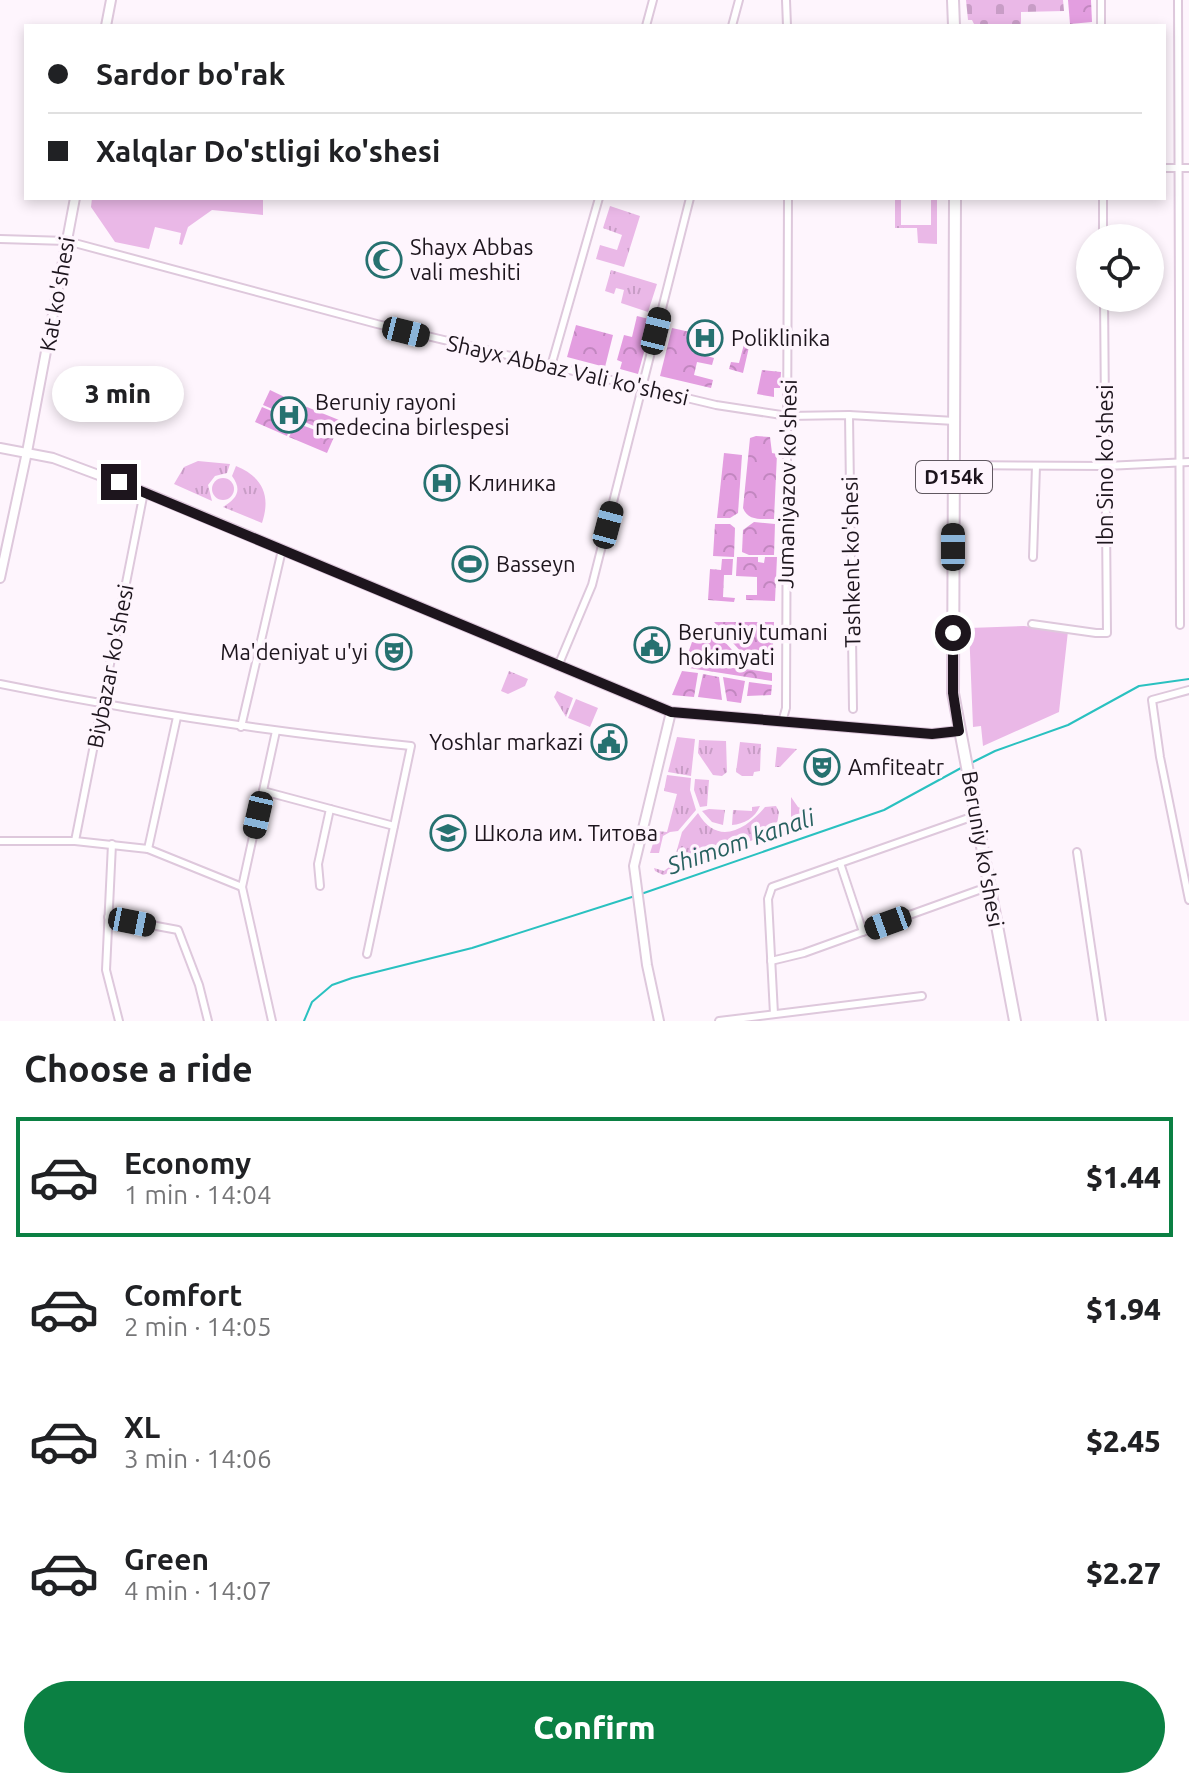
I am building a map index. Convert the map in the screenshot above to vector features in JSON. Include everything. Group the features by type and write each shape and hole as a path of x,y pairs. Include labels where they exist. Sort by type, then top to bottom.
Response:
{"main road":[{"path":"953,0 954,24"},
{"name":"Beruniy ko'shesi","path":"955,200 953,693 1015,1021"}],"street":[{"path":"106,24 111,0"},
{"path":"647,24 653,0"},
{"path":"733,24 739,0"},
{"path":"786,0 787,24"},
{"path":"1101,0 1101,24"},
{"path":"1180,625 1178,3 1189,6"},
{"path":"1166,168 1189,168"},
{"name":"Kat ko'shesi","path":"0,578 75,200"},
{"path":"551,366 598,200"},
{"path":"558,666 592,585 689,200"},
{"name":"Jumaniyazov ko'shesi","path":"782,722 786,708 788,200"},
{"path":"1103,200 1103,224"},
{"name":"Shayx Abbaz Vali ko'shesi","path":"0,239 67,241 371,323 716,405 788,416 849,415 955,421"},
{"name":"Ibn Sino ko'shesi","path":"1032,624 1107,633 1104,312"},
{"path":"1180,316 1189,316"},
{"path":"1180,389 1189,389"},
{"name":"Tashkent ko'shesi","path":"849,415 853,709"},
{"path":"0,448 27,452 93,471 671,712 932,734 959,731"},
{"path":"954,465 1106,466 1189,462"},
{"path":"1033,557 1036,466"},
{"name":"Biybazar ko'shesi","path":"75,841 144,492"},
{"path":"241,727 282,550"},
{"path":"0,684 102,705 241,727 411,746 367,954"},
{"path":"1189,690 1152,700 1160,757 1189,900"},
{"path":"659,1021 651,989 634,866 671,712"},
{"path":"148,849 177,717"},
{"path":"272,1021 242,887 276,731"},
{"path":"263,791 394,826"},
{"path":"320,886 318,864 330,809"},
{"path":"774,1014 768,899 772,887 977,815"},
{"path":"0,841 75,841 148,849 242,887"},
{"path":"112,844 106,970 119,1021"},
{"path":"1077,852 1102,1021"},
{"path":"840,863 863,932"},
{"path":"771,961 804,953 990,886"},
{"path":"108,917 178,930 199,985 208,1021"},
{"path":"719,1021 922,996"}],"green space":[{"path":"966,0 1063,0 1064,11 1021,12 1021,24 974,24 968,20"},
{"path":"1068,0 1091,0 1092,22 1070,24"},
{"path":"92,200 263,200 263,215 212,210 188,227 182,245 179,244 181,233 155,227 149,249 115,242 91,207"},
{"path":"895,200 901,200 901,225 931,225 931,200 937,200 937,244 918,243 917,228 895,228"},
{"path":"610,206 640,216 624,267 596,259 600,245 617,250 622,235 603,228"},
{"path":"611,270 657,284 648,312 621,303 624,290 616,288 614,294 605,291"},
{"path":"637,316 653,320 638,374 620,369 622,362 617,360 624,335 632,337"},
{"path":"576,325 613,335 605,367 567,357"},
{"path":"672,328 690,332 692,328 722,335 721,339 698,334 693,352 714,358 712,365 697,362 694,375 713,380 711,388 660,376"},
{"path":"747,333 752,334 743,373 729,369 731,362 739,363"},
{"path":"762,370 781,372 780,388 774,388 774,397 757,394"},
{"path":"270,390 299,404 295,414 289,416 263,405"},
{"path":"302,405 339,420 335,435 300,420 298,414"},
{"path":"262,407 288,418 291,425 287,436 255,422"},
{"path":"299,424 334,437 327,453 289,437 294,426"},
{"path":"770,437 772,453 777,454 774,519 752,517 743,508 750,438"},
{"path":"724,453 742,455 738,513 730,518 717,518"},
{"path":"198,461 230,464 227,473 215,476 208,485 212,501 174,484 184,467"},
{"path":"236,466 253,476 262,488 266,504 262,523 223,507 236,494 237,486 232,476"},
{"path":"223,478 234,489 223,500 212,489"},
{"path":"754,522 775,524 774,555 742,552 743,530"},
{"path":"715,524 730,524 735,528 734,557 713,556"},
{"path":"737,557 758,557 758,562 764,563 765,557 777,557 775,601 746,600 746,595 757,595 757,577 736,576"},
{"path":"722,559 733,559 732,575 724,575 723,597 735,598 734,602 708,600 710,569 721,570"},
{"path":"714,622 774,622 772,668 753,665"},
{"path":"1024,626 1068,631 1059,712 983,746 981,726 973,727 969,628"},
{"path":"704,627 711,627 746,665 687,656 692,642 699,643"},
{"path":"686,660 772,673 772,681 683,667"},
{"path":"509,671 528,679 525,686 508,694 501,691"},
{"path":"682,671 698,673 694,697 672,695"},
{"path":"703,674 719,677 722,700 698,697"},
{"path":"723,677 745,681 741,703 727,701"},
{"path":"749,682 772,685 771,695 747,696"},
{"path":"557,691 573,698 566,717 554,697"},
{"path":"576,699 598,708 590,727 568,718"},
{"path":"677,737 695,739 691,776 668,772"},
{"path":"699,740 726,741 727,772 722,776 713,775 698,753"},
{"path":"740,742 761,744 760,771 754,772 753,776 742,776 736,772"},
{"path":"777,747 797,749 780,767 775,767"},
{"path":"667,775 691,778 690,790 696,810 678,831 663,836 659,853 650,853 657,831 667,832 677,794 664,791"},
{"path":"695,779 709,780 707,806 700,807 694,790"},
{"path":"791,797 798,807 813,814 813,818 795,823 791,820"},
{"path":"760,806 749,820 732,825 733,810 752,811 752,807"},
{"path":"776,806 779,812 776,830 663,875 655,871 654,868 664,871 673,864 682,832 698,813 714,830 723,832 741,828 765,807"},
{"path":"725,810 723,825 712,822 702,811"}],"waterway":[{"name":"Shimom kanali","path":"971,763 995,751 1068,725 1139,686 1189,679"},
{"name":"Shimom kanali","path":"641,894 884,810 961,768"},
{"name":"Shimom kanali","path":"304,1021 312,1002 332,985 472,948 635,896"}],"place":[{"name":"Shayx Abbas vali meshiti","path":"384,260"},
{"name":"Poliklinika","path":"705,338"},
{"name":"Beruniy rayoni medecina birlespesi","path":"289,415"},
{"name":"Клиника","path":"442,483"},
{"name":"Basseyn","path":"470,564"},
{"name":"Beruniy tumani hokimyati","path":"652,645"},
{"name":"Ma'deniyat u'yi","path":"394,652"},
{"name":"Yoshlar markazi","path":"609,742"},
{"name":"Amfiteatr","path":"822,767"},
{"name":"Школа им. Титова","path":"448,833"}],"route":[{"path":"119,482 671,712 932,734 959,731 953,693 953,633"}]}
